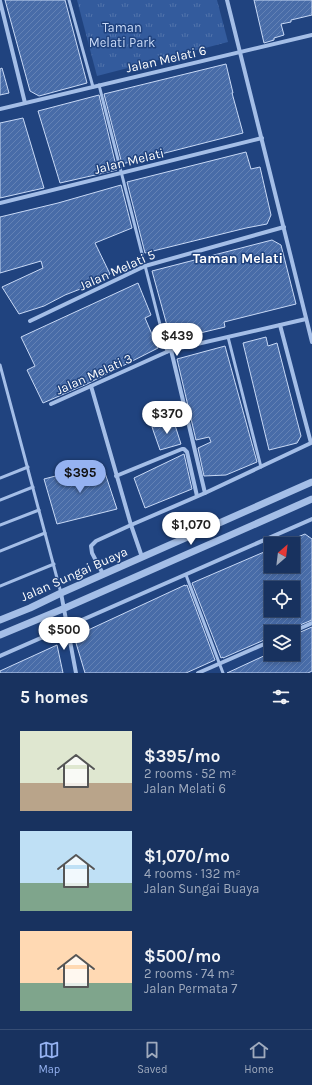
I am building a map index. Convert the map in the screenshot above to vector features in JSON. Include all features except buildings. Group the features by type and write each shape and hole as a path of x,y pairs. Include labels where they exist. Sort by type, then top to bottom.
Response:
{"street":[{"path":"227,0 312,342"},
{"path":"0,1 25,103"},
{"name":"Jalan Melati 6","path":"0,109 312,35"},
{"name":"Jalan Melati","path":"0,203 262,138"},
{"name":"Jalan Melati 5","path":"30,321 145,266 284,227"},
{"name":"Jalan Melati 3","path":"51,404 169,351 306,318"},
{"path":"102,574 92,553 92,546 96,541 311,444 280,325"},
{"path":"169,351 205,493"},
{"path":"91,386 116,476 142,557"},
{"path":"116,476 184,449 187,452 197,496"},
{"name":"Jalan Sungai Buaya","path":"0,620 312,482"},
{"name":"Jalan Sungai Buaya","path":"0,635 65,608 312,499"},
{"path":"0,656 312,520"},
{"path":"61,593 76,673"},
{"path":"300,628 312,623"},
{"path":"198,673 264,644"}],"lane":[{"path":"69,0 93,87"},
{"path":"99,85 145,266 169,351"},
{"path":"228,337 261,467"},
{"path":"0,365 61,593"},
{"path":"0,478 28,467"},
{"path":"0,500 33,487"},
{"path":"0,525 39,510"},
{"path":"0,551 45,533"},
{"path":"0,586 54,564"},
{"path":"186,575 219,664 224,673"}],"green space":[{"name":"Taman Melati Park","path":"77,0 217,0 228,42 97,76"}],"district":[{"name":"Taman Melati","path":"238,258"}]}
